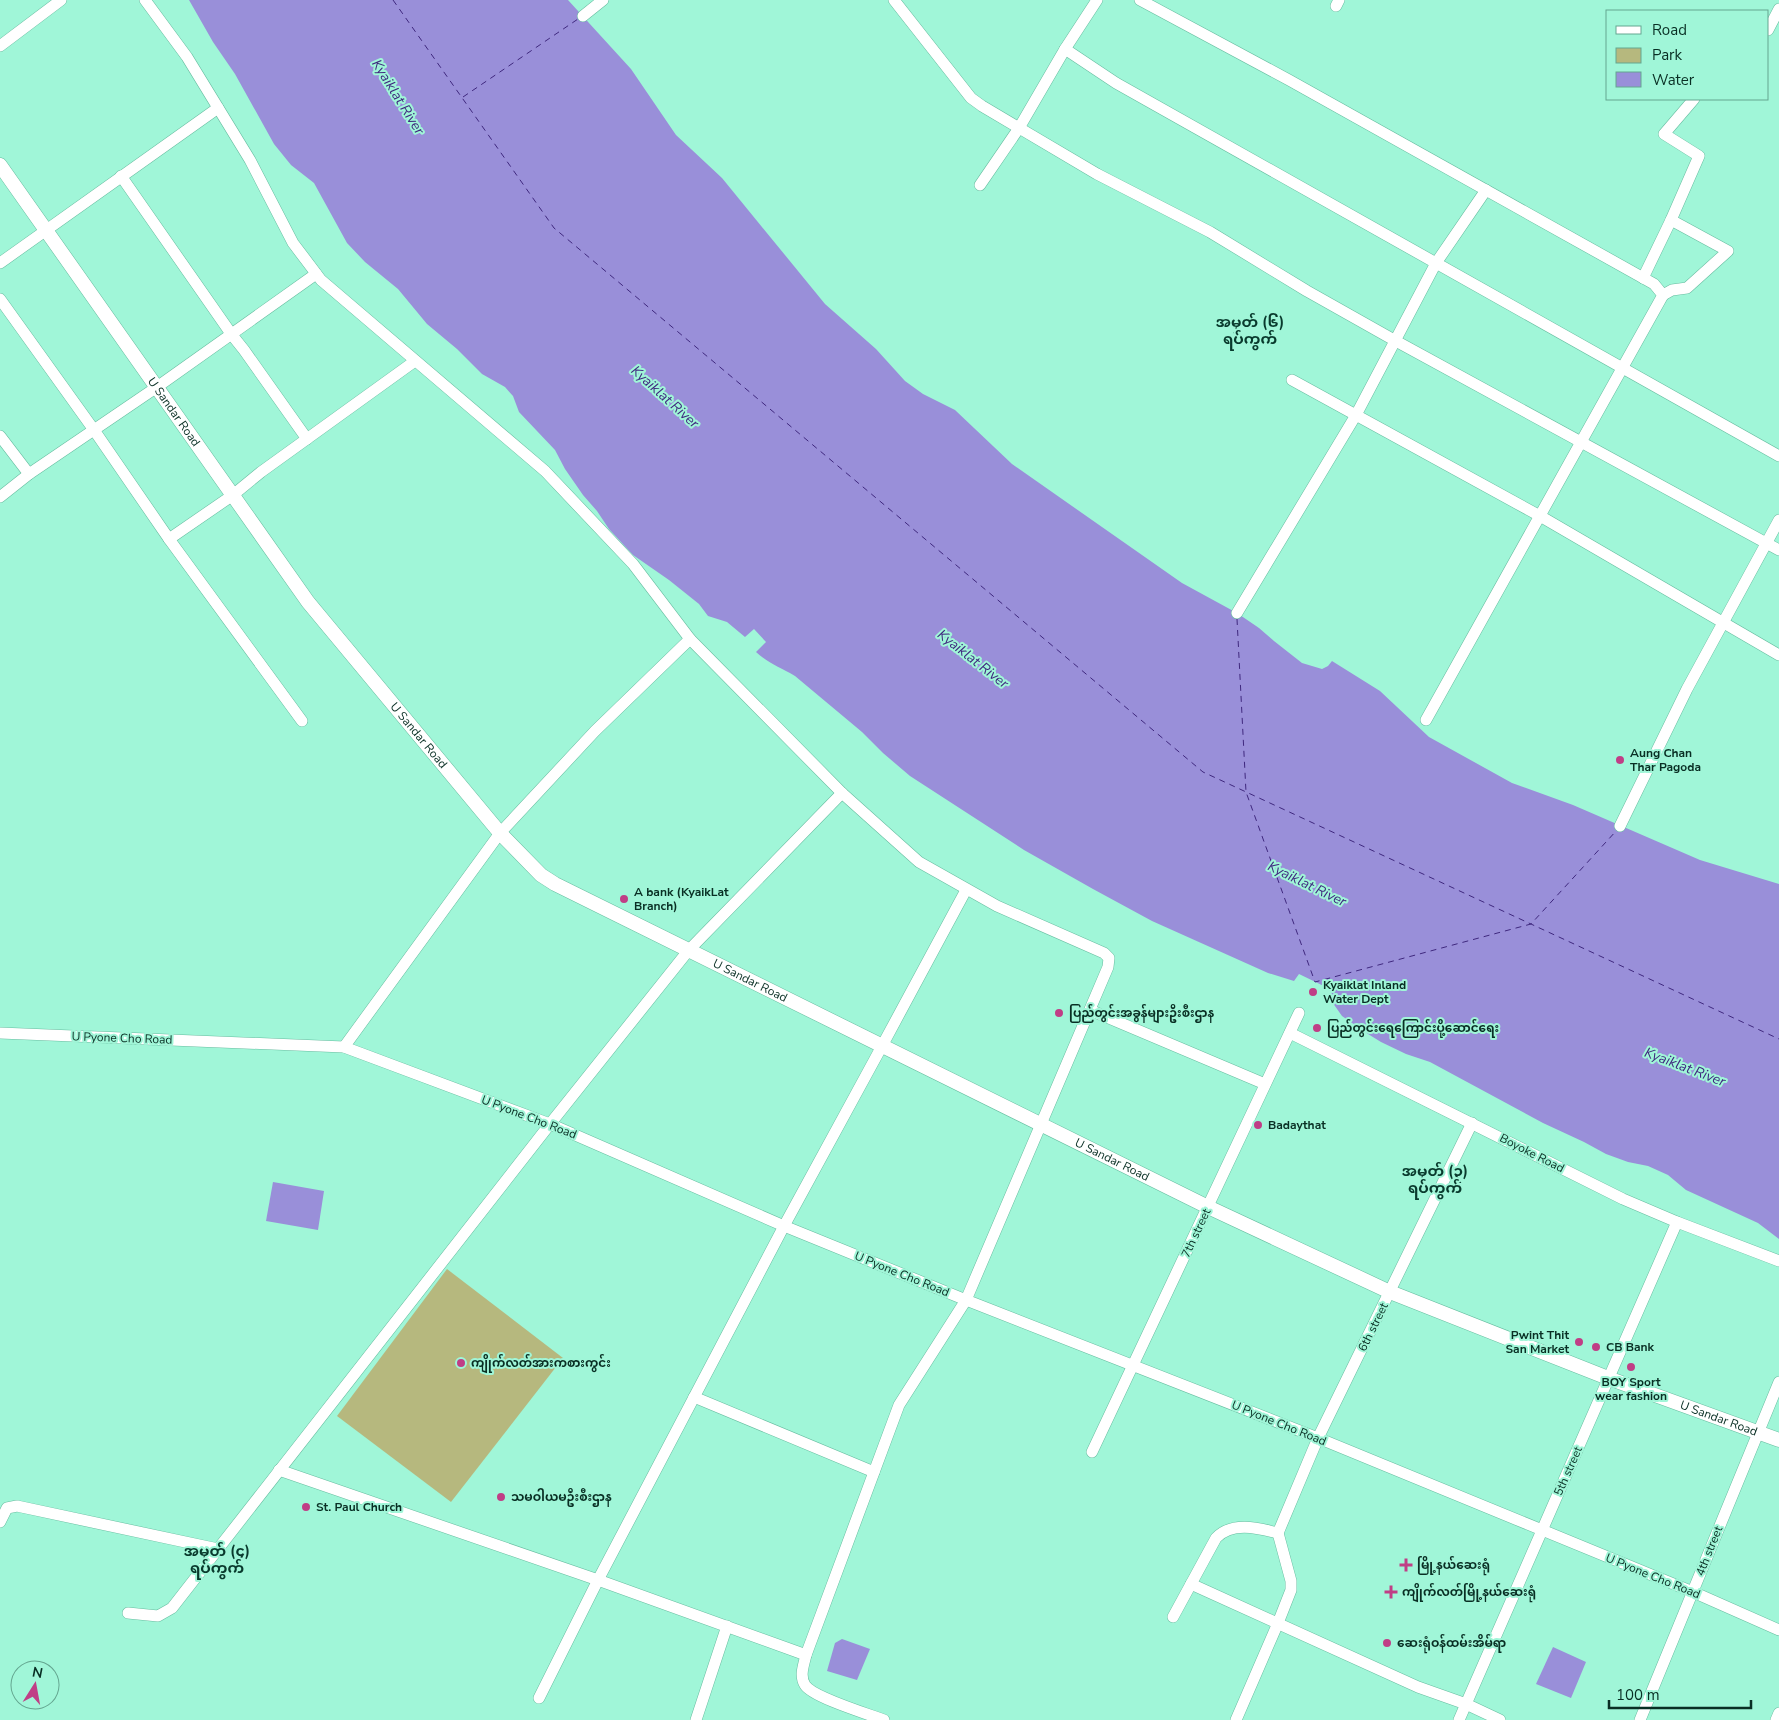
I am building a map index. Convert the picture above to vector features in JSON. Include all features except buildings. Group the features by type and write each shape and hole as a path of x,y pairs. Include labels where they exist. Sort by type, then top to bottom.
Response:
{"main road":[{"name":"U Sandar Road","path":"0,165 308,602 500,833 541,875 554,884 1041,1125 1208,1207 1390,1292 1608,1378 1779,1440"}],"street":[{"path":"0,31 4,43 61,0"},
{"path":"144,0 187,57 250,160 293,243 321,280 545,472 633,564 690,639 842,793 919,862 997,906 1107,956 1109,964 966,1300 900,1405 806,1655 802,1674 805,1686 809,1690 819,1696 884,1720"},
{"path":"583,16 603,0"},
{"path":"894,0 971,98 1019,128 1097,174 1210,232 1307,291 1394,340 1779,550"},
{"path":"980,185 1019,128 1097,0"},
{"path":"1140,0 1654,284 1663,295"},
{"path":"1769,28 1779,9"},
{"path":"1065,50 1116,83 1779,456"},
{"path":"1643,278 1699,156 1664,134 1693,100"},
{"path":"0,263 218,108"},
{"path":"121,176 307,439"},
{"path":"1237,613 1356,415 1436,263 1486,190"},
{"path":"1426,720 1663,295 1672,290 1687,288 1728,251 1671,220"},
{"path":"0,497 29,474 232,335 316,274"},
{"path":"0,299 169,539 302,721"},
{"path":"169,539 234,495 260,472 415,361"},
{"path":"1292,380 1540,516 1779,655"},
{"path":"0,436 29,474"},
{"path":"1620,826 1687,688 1779,520"},
{"path":"344,1047 500,833 595,731 690,639"},
{"path":"128,1613 158,1616 172,1608 550,1124 688,951 842,793"},
{"path":"539,1698 598,1580 784,1226 966,890"},
{"path":"1090,1010 1265,1084"},
{"name":"7th street","path":"1092,1452 1299,1013"},
{"name":"U Pyone Cho Road","path":"0,1032 344,1047 550,1124 784,1226 966,1300 1318,1438 1693,1592 1779,1630"},
{"name":"Boyoke Road","path":"1290,1033 1623,1199 1779,1262"},
{"name":"6th street","path":"1278,1533 1318,1438 1472,1123"},
{"name":"5th street","path":"1459,1720 1677,1222"},
{"name":"4th street","path":"1640,1720 1779,1382"},
{"path":"694,1397 874,1472"},
{"path":"279,1470 598,1580 806,1655"},
{"path":"0,1522 7,1508 17,1506 218,1548"},
{"path":"1173,1617 1216,1538 1223,1531 1236,1527 1262,1529 1278,1533 1291,1590 1236,1720"},
{"path":"1192,1584 1418,1687 1466,1704 1500,1720"},
{"path":"696,1720 727,1626"},
{"path":"1776,1720 1779,1713"}],"green space":[{"path":"447,1269 563,1358 451,1502 337,1416"}],"water":[{"name":"Kyaiklat River","path":"189,0 568,0 631,69 676,135 722,178 825,304 876,349 905,381 923,394 955,410 1012,464 1182,583 1237,613 1259,628 1302,663 1322,669 1332,661 1380,691 1429,737 1512,783 1573,805 1700,860 1779,884 1779,1239 1758,1223 1686,1190 1668,1175 1648,1166 1628,1162 1606,1154 1543,1123 1430,1062 1406,1054 1381,1042 1342,1016 1330,999 1332,990 1299,974 1294,981 1268,973 1152,921 1024,850 910,776 862,732 795,676 756,652 766,642 754,629 745,637 727,622 708,616 699,604 633,555 609,529 583,495 565,469 555,450 519,412 513,396 505,387 482,374 457,349 427,324 398,289 365,262 347,243 314,183 291,165 274,144 235,74 213,42"},
{"path":"273,1182 324,1191 318,1230 266,1221"},
{"path":"842,1639 870,1649 857,1680 827,1671 835,1643"},
{"path":"1553,1647 1586,1662 1571,1698 1536,1684"}],"ferry route":[{"path":"393,0 554,228 1203,772 1779,1039"},
{"path":"463,97 578,19"},
{"path":"1237,619 1246,792 1315,982 1531,924 1617,830"}],"place":[{"name":"Aung Chan Thar Pagoda","path":"1620,760"},
{"name":"A bank (KyaikLat Branch)","path":"624,899"},
{"name":"Kyaiklat Inland Water Dept","path":"1313,992"},
{"name":"ပြည်တွင်းအခွန်များဦးစီးဌာန","path":"1059,1013"},
{"name":"ပြည်တွင်းရေကြောင်းပို့ဆောင်ရေး","path":"1317,1028"},
{"name":"Badaythat","path":"1258,1125"},
{"name":"Pwint Thit San Market","path":"1579,1342"},
{"name":"CB Bank","path":"1596,1347"},
{"name":"ကျိုက်လတ်အားကစားကွင်း","path":"461,1363"},
{"name":"BOY Sport wear fashion","path":"1631,1367"},
{"name":"သမဝါယမဦးစီးဌာန","path":"501,1497"},
{"name":"St. Paul Church","path":"306,1507"},
{"name":"မြို့နယ်ဆေးရုံ","path":"1406,1565"},
{"name":"ကျိုက်လတ်မြို့နယ်ဆေးရုံ","path":"1391,1592"},
{"name":"ဆေးရုံဝန်ထမ်းအိမ်ရာ","path":"1387,1643"}],"district":[{"name":"အမှတ် (၆) ရပ်ကွက်","path":"1250,330"},
{"name":"အမှတ် (၃) ရပ်ကွက်","path":"1435,1180"},
{"name":"အမှတ် (၄) ရပ်ကွက်","path":"217,1560"}]}
